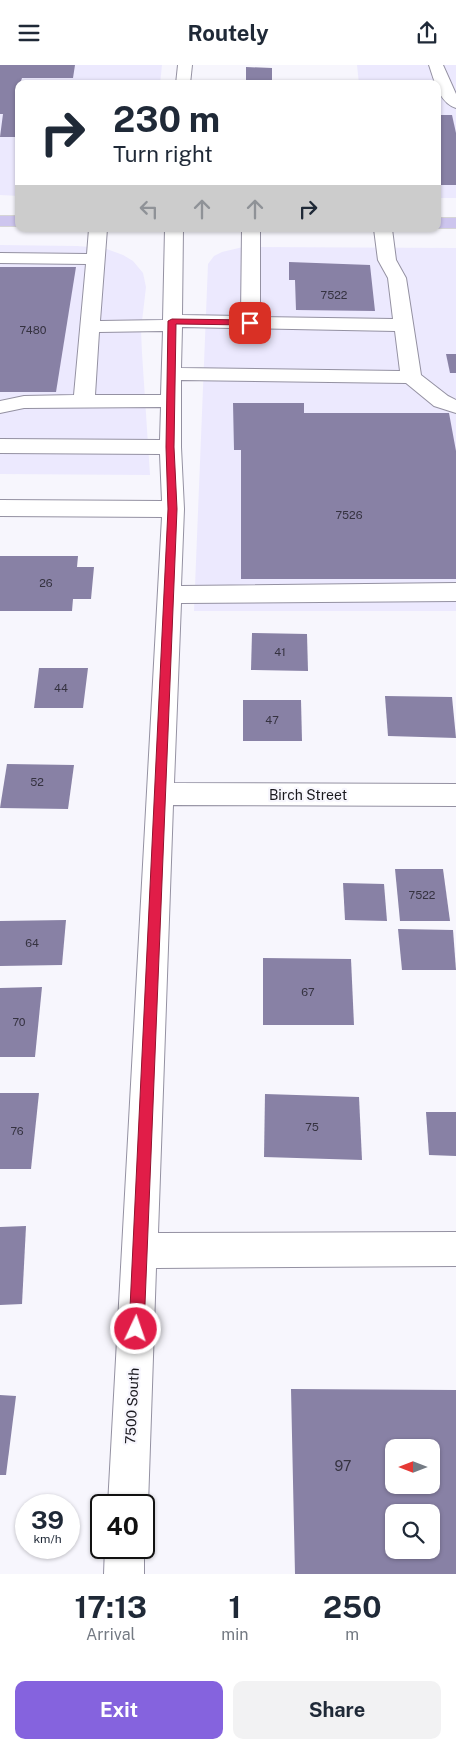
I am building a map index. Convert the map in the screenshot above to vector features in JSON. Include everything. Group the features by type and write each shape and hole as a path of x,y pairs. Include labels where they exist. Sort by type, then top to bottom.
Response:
{"main road":[{"path":"0,221 15,221"},
{"path":"441,223 456,223"}],"street":[{"path":"183,80 185,65"},
{"path":"436,65 447,93 456,103"},
{"path":"84,401 98,232"},
{"name":"7500 South","path":"129,1494 173,509 170,447 174,232"},
{"path":"250,323 251,232"},
{"path":"382,232 387,259 397,278 411,377"},
{"path":"0,258 96,259"},
{"path":"90,327 172,323 404,325"},
{"path":"0,407 24,402 84,401 171,387 411,377 441,401 456,407"},
{"path":"0,446 170,447"},
{"path":"0,508 173,509"},
{"path":"168,595 456,592"},
{"name":"Birch Street","path":"160,794 456,795"},
{"path":"140,1251 456,1249"},
{"path":"124,1574 125,1559"}],"shaded area":[{"path":"0,65 162,65 160,80 15,80 15,196 0,195"},
{"path":"357,65 456,65 456,198 441,198 441,80 359,80"},
{"path":"0,245 104,248 133,261 143,273 146,287 141,330 150,475 0,474"},
{"path":"243,247 456,248 456,611 194,611 208,264 214,256 222,252"}],"building":[{"path":"0,65 75,65 73,78 22,78 21,80 15,80 15,137 0,137 3,114 0,114"},
{"path":"246,67 272,68 272,80 246,80"},
{"path":"441,115 452,115 456,133 456,185 441,185"},
{"path":"289,262 370,265 375,311 296,310 295,280 289,280"},
{"path":"0,267 76,267 56,392 0,392"},
{"path":"446,354 456,354 456,373 450,373"},
{"path":"233,403 304,403 304,413 449,413 456,451 456,579 241,579 241,450 234,450"},
{"path":"0,556 78,556 77,567 94,567 91,599 73,599 72,611 0,611"},
{"path":"252,633 307,634 308,671 251,670"},
{"path":"39,668 88,668 83,708 34,708"},
{"path":"385,696 452,697 456,738 388,736"},
{"path":"243,700 301,700 302,741 243,741"},
{"path":"7,764 74,765 68,809 0,808"},
{"path":"395,869 443,869 450,921 400,921"},
{"path":"343,883 384,884 387,921 345,920"},
{"path":"66,920 62,965 0,966 0,921"},
{"path":"398,929 453,930 456,970 402,970"},
{"path":"263,958 351,959 354,1025 263,1025"},
{"path":"42,987 35,1057 0,1057 0,988"},
{"path":"0,1093 39,1093 31,1169 0,1169"},
{"path":"265,1094 359,1097 362,1160 264,1157"},
{"path":"426,1112 456,1112 456,1156 429,1155"},
{"path":"26,1226 22,1304 0,1305 0,1227"},
{"path":"291,1389 456,1390 456,1574 295,1574"},
{"path":"0,1395 16,1396 6,1475 0,1475"}],"route":[{"path":"136,1329 173,509 170,447 172,321 250,323"}]}
